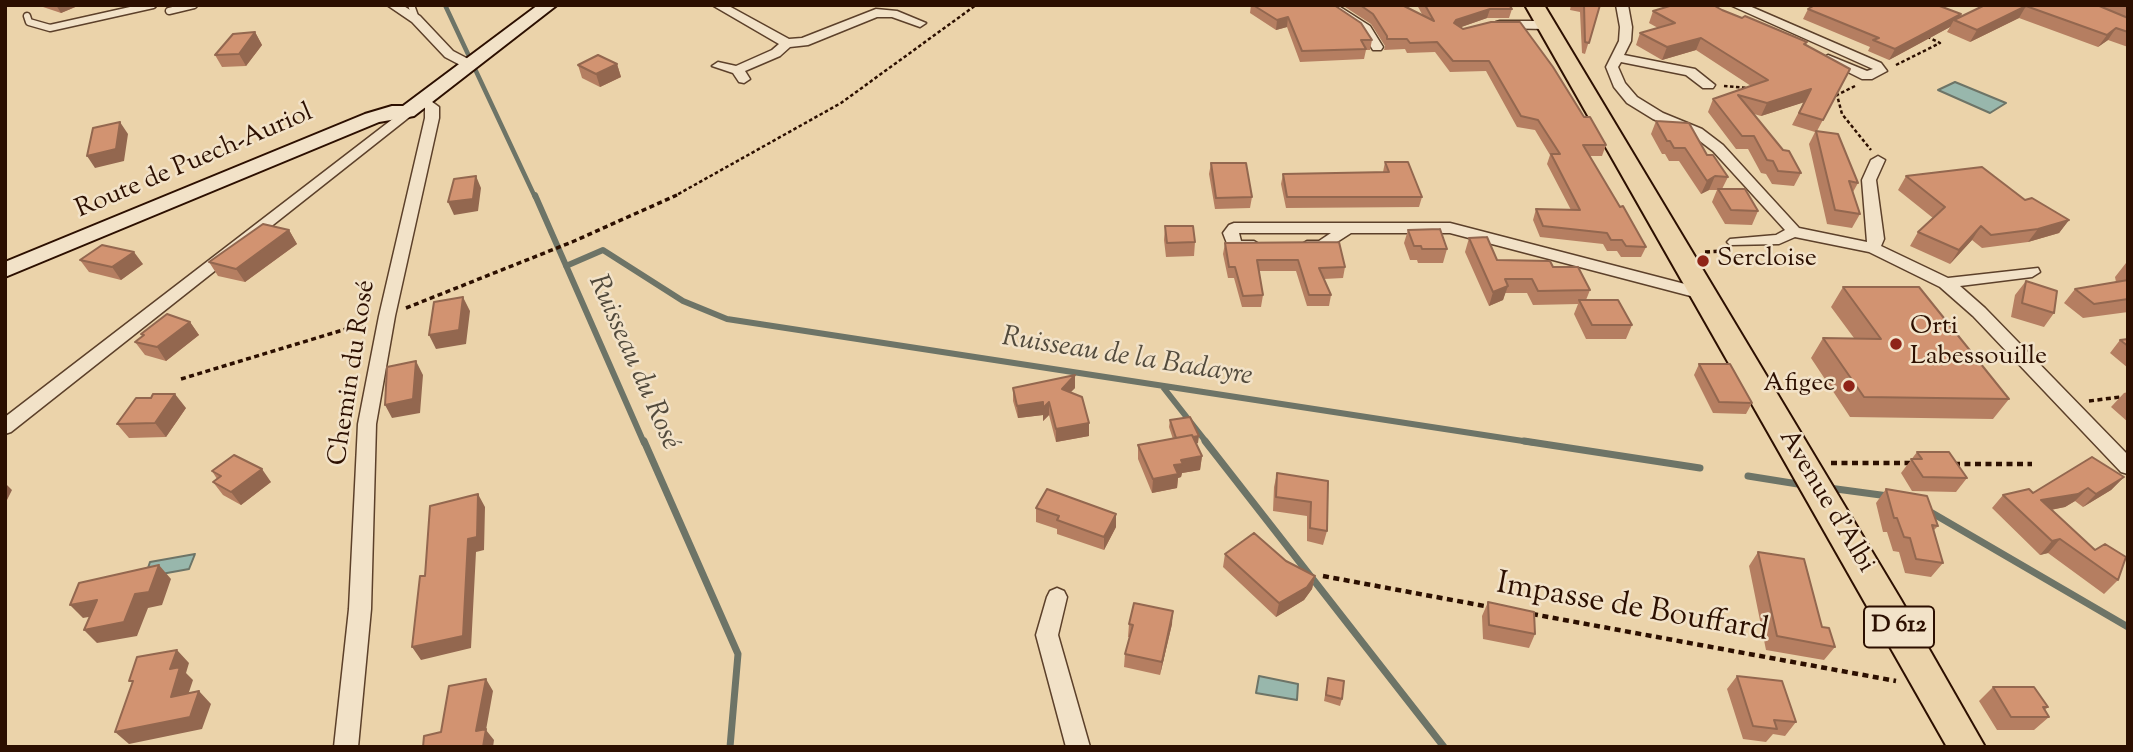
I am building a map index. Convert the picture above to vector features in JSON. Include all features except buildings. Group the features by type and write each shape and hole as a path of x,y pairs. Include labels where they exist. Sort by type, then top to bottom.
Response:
{"main road":[{"name":"Avenue d'Albi","path":"1540,15 1967,747"}],"street":[{"path":"393,5 416,19 449,54 469,67"},
{"path":"5,427 415,106 549,5"},
{"path":"718,5 788,43 804,42 876,13 893,14 920,23"},
{"path":"1328,5 1366,29 1377,47"},
{"path":"1622,5 1626,34 1612,67 1619,84 1632,100 1658,116 1697,132 1718,148 1794,231 1873,248 1946,283 1979,312 2128,467"},
{"path":"1732,10 1811,38 1880,69 1873,76 1867,76 1796,45 1732,10"},
{"path":"1488,25 1540,15"},
{"path":"1796,45 1811,38"},
{"path":"718,66 741,75 788,43"},
{"path":"1617,57 1674,67 1690,72 1708,85"},
{"name":"Chemin du Rosé","path":"346,747 360,608 367,424 387,316 433,110 430,104 415,106"},
{"name":"Route de Puech-Auriol","path":"5,270 372,118 415,106"},
{"path":"1873,248 1876,239 1869,180 1878,160"},
{"path":"1347,228 1323,246 1238,246 1233,243 1231,233 1234,229 1244,228 1347,228 1450,228 1702,294"},
{"path":"1735,242 1779,239 1794,231"},
{"path":"1946,283 2032,272"},
{"path":"1057,597 1047,635 1078,747"}],"lane":[{"path":"27,16 29,22 50,28 153,5"},
{"path":"169,11 194,5"},
{"path":"411,5 416,19"}],"path":[{"path":"181,379 387,316 572,242 669,198 815,118 976,5"},
{"path":"1880,69 1889,68 1940,43 1917,33"},
{"path":"1832,91 1838,93 1859,84 1867,76"},
{"path":"1708,85 1756,89"},
{"path":"1838,93 1842,114 1878,160"},
{"path":"2066,405 2128,396"},
{"path":"1805,469 1923,463"},
{"path":"1951,464 2032,464"},
{"name":"Impasse de Bouffard","path":"1323,576 1494,607"},
{"name":"Impasse de Bouffard","path":"1522,612 1933,688"}],"water":[{"path":"1955,82 2006,103 1990,113 1938,90"},
{"path":"195,554 189,569 145,577 150,562"},
{"path":"1259,676 1298,684 1297,700 1256,693"}],"waterway":[{"name":"Ruisseau du Rosé","path":"445,5 535,197"},
{"name":"Ruisseau du Rosé","path":"535,195 566,266"},
{"name":"Ruisseau de la Badayre","path":"566,266 603,250 683,301 727,319 1536,443"},
{"name":"Ruisseau du Rosé","path":"566,266 644,443"},
{"path":"1163,387 1207,443"},
{"name":"Ruisseau du Rosé","path":"644,441 738,654 730,747"},
{"path":"1205,441 1444,747"},
{"name":"Ruisseau de la Badayre","path":"1524,441 1700,468"},
{"name":"Ruisseau de la Badayre","path":"1748,476 1804,485"},
{"name":"Ruisseau de la Badayre","path":"1829,488 1888,496"},
{"name":"Ruisseau de la Badayre","path":"1927,510 2128,627"}],"place":[{"name":"Sercloise","path":"1703,261"},
{"name":"Orti Labessouille","path":"1896,344"},
{"name":"Afigec","path":"1849,386"}]}
